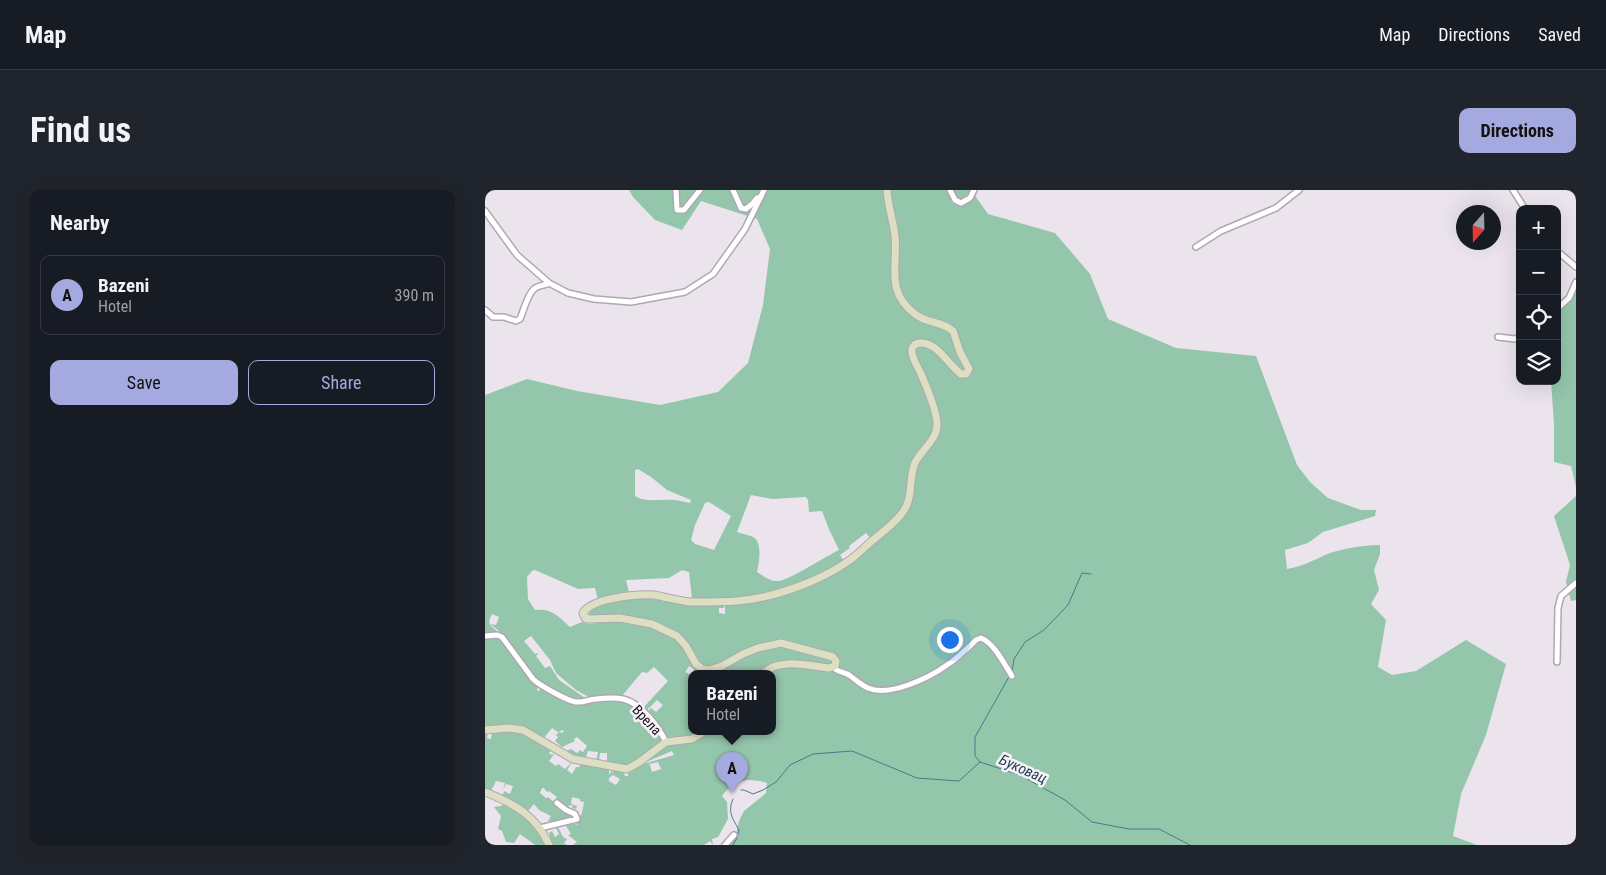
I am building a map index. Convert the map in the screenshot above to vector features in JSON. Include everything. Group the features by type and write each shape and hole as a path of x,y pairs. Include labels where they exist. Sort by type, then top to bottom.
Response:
{"street":[{"path":"676,190 677,210 684,210 700,190"},
{"path":"733,190 741,208 746,209 757,198 761,197"},
{"path":"485,211 517,256 549,282 568,294 594,299 631,302 685,292 713,274 745,228 765,190"},
{"path":"833,667 836,664 833,657 781,643 768,645 743,654 722,666 709,670 702,669 696,664 682,640 668,631 653,624 620,618 589,620 585,618 583,613 591,605 623,597 652,595 692,602 736,601 791,589 818,580 840,567 860,552 902,514 909,499 915,464 933,436 937,425 924,380 912,355 912,348 919,342 929,345 938,351 961,374 966,374 969,369 960,352 953,331 940,323 920,318 905,305 895,289 895,239 887,190"},
{"path":"950,190 955,200 961,203 970,198 974,190"},
{"path":"1196,247 1221,231 1276,208 1299,190"},
{"path":"1513,190 1522,205"},
{"path":"1561,254 1576,267"},
{"path":"485,310 493,318 504,317 516,321 520,319 532,290 537,286 547,285 549,282"},
{"path":"1561,305 1569,298 1576,282"},
{"path":"1498,337 1516,339"},
{"path":"1557,662 1558,608 1561,596 1576,583"},
{"name":"Врела","path":"485,636 497,635 501,637 533,679 573,702 615,698 633,703 655,725 666,742 632,767 624,769 573,759 523,730 509,728 485,730"},
{"path":"768,670 771,667 780,665 833,667 836,671 848,674 869,688 881,690 898,688 927,677 947,666 976,640 981,638 997,653 1011,674"},
{"path":"666,742 692,739 699,735"},
{"path":"485,792 518,807 540,828 549,845"},
{"path":"540,828 577,819 575,814 557,803"},
{"path":"725,845 734,835"}],"green space":[{"path":"629,190 971,190 988,214 1055,233 1090,274 1108,319 1176,348 1256,356 1297,465 1310,482 1328,498 1361,510 1376,510 1375,516 1323,532 1308,543 1285,550 1287,569 1337,551 1380,545 1380,554 1374,570 1379,590 1371,604 1386,620 1378,667 1392,675 1416,671 1466,640 1506,664 1486,735 1461,794 1453,836 1477,845 727,845 736,834 744,811 766,793 767,783 748,780 731,786 722,796 727,802 728,819 718,837 712,839 713,845 710,841 704,845 573,845 577,842 568,835 571,834 565,824 579,825 574,822 577,821 582,813 584,802 580,801 580,799 572,797 571,804 577,806 576,809 569,805 568,809 579,813 566,809 555,800 557,797 542,788 540,793 573,814 576,819 552,823 548,821 551,816 539,810 534,804 528,811 519,804 500,795 504,791 510,794 513,786 506,784 503,790 505,783 496,781 491,791 485,790 485,733 488,733 487,738 491,739 492,732 517,731 547,746 551,750 549,753 552,755 555,753 549,761 556,766 558,764 565,769 573,761 567,770 572,774 576,767 579,767 581,764 609,769 609,775 612,770 613,775 613,770 628,776 628,771 649,762 652,772 661,769 658,762 650,764 650,762 674,755 672,751 639,765 668,739 646,713 651,708 656,712 663,705 657,700 645,712 642,709 668,681 654,667 647,673 642,672 621,697 587,696 576,690 556,673 550,660 531,636 524,641 535,654 538,654 536,656 545,668 550,666 559,680 585,698 578,700 538,682 499,631 490,624 496,625 499,617 492,614 489,621 490,625 498,632 485,635 485,395 527,379 577,391 660,405 718,392 748,363 763,305 770,249 757,219 701,201 682,230 655,220 633,197","holes":["638,469 667,490 691,500 690,503 675,500 649,500 635,496 635,470","751,495 772,499 806,497 809,512 822,511 839,550 792,576 779,581 773,581 757,572 759,548 756,540 751,536 737,532","709,502 731,516 714,550 695,544 691,540 695,525 705,503","880,529 883,532 816,582 768,593 794,586 844,561 840,555 866,533 870,538","535,570 578,589 595,588 598,600 629,593 626,580 669,578 682,570 689,572 692,599 732,599 764,594 725,603 725,614 719,613 719,608 724,608 724,604 653,598 615,600 599,604 588,611 590,616 668,628 703,667 715,670 776,670 776,735 688,735 688,674 685,672 689,666 694,670 705,670 674,637 652,626 611,620 590,624 582,622 570,627 558,616 546,610 535,610 528,599 527,577","613,775 620,779 616,785 609,781 609,778"]},
{"path":"1576,293 1576,487 1571,466 1554,462 1551,385 1561,385 1561,308"},
{"path":"1576,496 1576,600 1571,601 1566,582 1570,565 1554,516"},
{"path":"485,637 499,637 538,685 537,691 540,688 553,692 567,700 620,700 630,703 644,715 663,737 662,741 628,767 607,763 607,753 600,753 599,762 596,761 598,752 588,751 584,760 564,752 571,749 577,753 580,750 583,752 587,746 577,737 574,739 575,741 562,747 555,741 558,737 556,735 559,732 562,733 563,730 558,732 552,728 543,739 529,730 485,728"},
{"path":"505,803 529,822 547,845 535,845 520,834 514,843 506,842 502,831 498,829 501,816 494,807"},
{"path":"557,825 563,837 567,839 564,843 567,845 552,845 549,833 552,831 555,837 559,834 555,826"}],"waterway":[{"path":"1012,672 1014,659 1025,642 1044,630 1068,605 1082,573 1091,574"},
{"name":"Буковац","path":"1010,675 975,737 975,756 980,762 1020,775 1065,800 1092,822 1129,829 1159,829 1190,845"},
{"name":"Буковац","path":"741,790 753,794 763,790 776,782 790,765 813,754 852,751 917,778 959,781 980,762"},
{"name":"Буковац","path":"733,799 731,812 739,830 733,845"}],"place":[{"name":"Bazeni","path":"732,793"}]}
